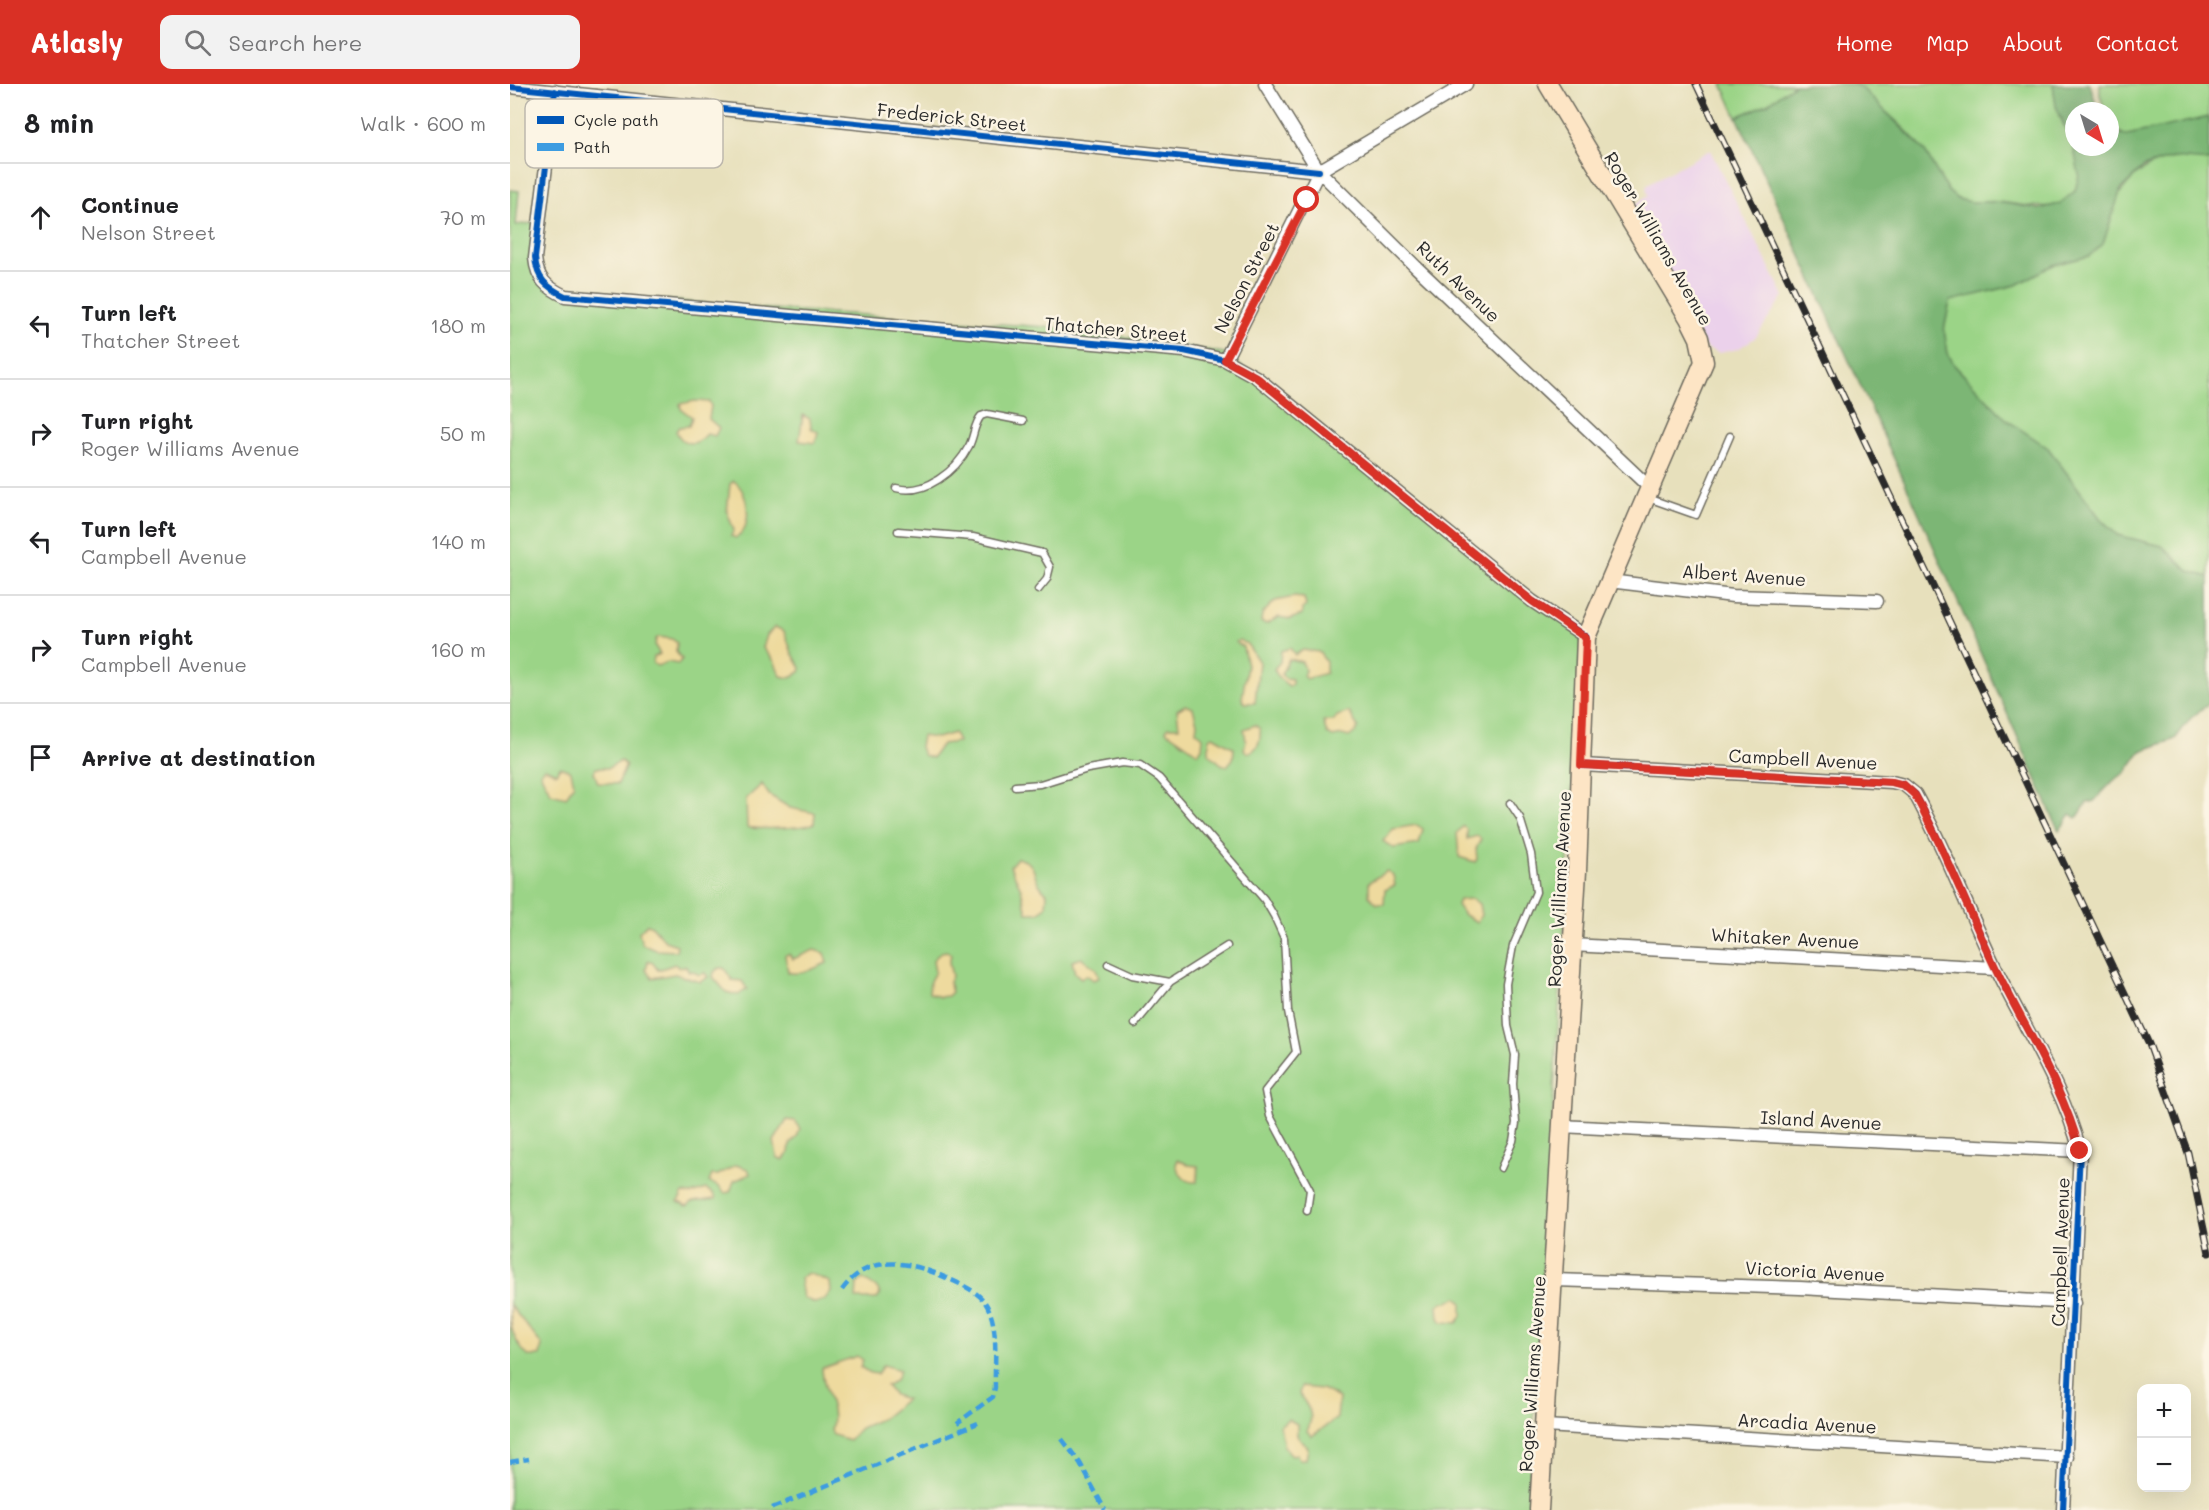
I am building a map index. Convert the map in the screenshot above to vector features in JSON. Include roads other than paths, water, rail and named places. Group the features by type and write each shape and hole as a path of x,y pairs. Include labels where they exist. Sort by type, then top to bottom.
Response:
{"main road":[{"name":"Roger Williams Avenue","path":"1539,1510 1554,1280 1586,638 1704,362 1703,350 1689,318 1548,84"}],"street":[{"name":"Ruth Avenue","path":"1265,84 1319,171 1647,492"},
{"path":"1319,171 1467,84"},
{"name":"Frederick Street","path":"510,87 631,99"},
{"name":"Thatcher Street","path":"554,99 555,91"},
{"name":"Frederick Street","path":"723,109 1319,171"},
{"name":"Thatcher Street","path":"546,168 535,258 537,273 550,289 565,296 1184,351 1225,360 1256,377 1532,601 1586,638"},
{"name":"Nelson Street","path":"1225,360 1319,171"},
{"name":"Albert Avenue","path":"1609,581 1733,596 1877,601"},
{"name":"Campbell Avenue","path":"1581,765 1892,782 1904,785 1915,795 1927,815 1995,968 2042,1058 2074,1128 2080,1151 2063,1510"},
{"name":"Whitaker Avenue","path":"1572,945 1995,968"},
{"name":"Island Avenue","path":"1560,1126 2080,1151"},
{"name":"Victoria Avenue","path":"1554,1280 1800,1288 2074,1303"},
{"name":"Arcadia Avenue","path":"1545,1426 2067,1457"}],"lane":[{"path":"896,488 914,490 940,479 951,470 968,447 981,416 987,414 1023,421"},
{"path":"1647,492 1696,515 1731,436"},
{"path":"898,531 973,537 1042,553 1050,567 1047,579 1038,590"},
{"path":"1015,786 1040,784 1088,769 1122,763 1140,765 1159,778 1264,899 1284,938 1288,1011 1296,1052 1265,1091 1270,1116 1310,1190 1307,1211"},
{"path":"1501,1168 1513,1141 1516,1122 1513,1084 1515,1055 1508,1026 1506,984 1513,946 1536,892 1531,854 1520,818 1510,803"},
{"path":"1135,1024 1170,982 1227,946"},
{"path":"1108,964 1132,975 1170,982"}],"railway":[{"path":"1696,84 2149,1044 2188,1153 2209,1253"}]}
